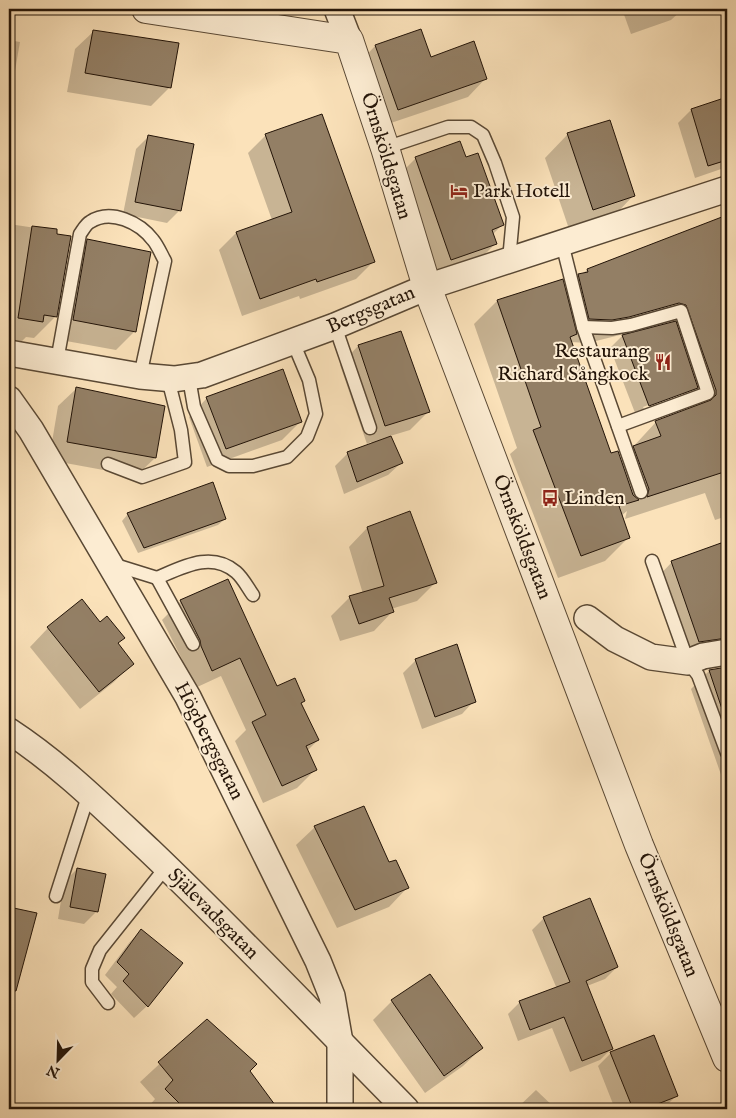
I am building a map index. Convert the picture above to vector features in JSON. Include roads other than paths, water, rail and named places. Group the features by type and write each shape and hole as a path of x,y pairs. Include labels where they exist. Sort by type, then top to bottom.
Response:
{"street":[{"path":"146,9 349,40"},
{"name":"Örnsköldsgatan","path":"337,9 385,148 427,287 639,845 727,1058"},
{"name":"Bergsgatan","path":"9,353 140,376 178,378 202,375 335,326 427,287 727,189"},
{"name":"Högbergsgatan","path":"9,398 31,430 188,697 318,961 332,996 340,1042 340,1109"},
{"path":"587,618 615,639 651,657 688,662 703,656 727,652"},
{"name":"Själevadsgatan","path":"9,731 35,748 89,794 166,867 304,1004 406,1109"}],"lane":[{"path":"385,148 448,127 471,127 483,136 495,164 512,217 510,260"},
{"path":"56,361 80,234 90,222 102,217 121,218 138,226 153,240 165,261 140,376"},
{"path":"562,243 583,327 641,492"},
{"path":"583,327 612,328 631,325 681,311 708,393 618,426"},
{"path":"335,326 370,428"},
{"path":"178,378 194,407 217,460 229,466 253,466 287,458 307,437 316,414 309,380 293,342"},
{"path":"108,464 142,477 184,462 178,378"},
{"path":"652,561 688,662 698,676 727,754"},
{"path":"110,563 157,578 195,563 221,563 237,573 253,595"},
{"path":"157,578 193,644"},
{"path":"56,896 89,794"},
{"path":"108,1003 92,982 92,969 100,950 166,867"}],"place":[{"name":"Park Hotell","path":"459,191"},
{"name":"Restaurang Richard Sångkock","path":"663,362"},
{"name":"Linden","path":"550,498"}]}
